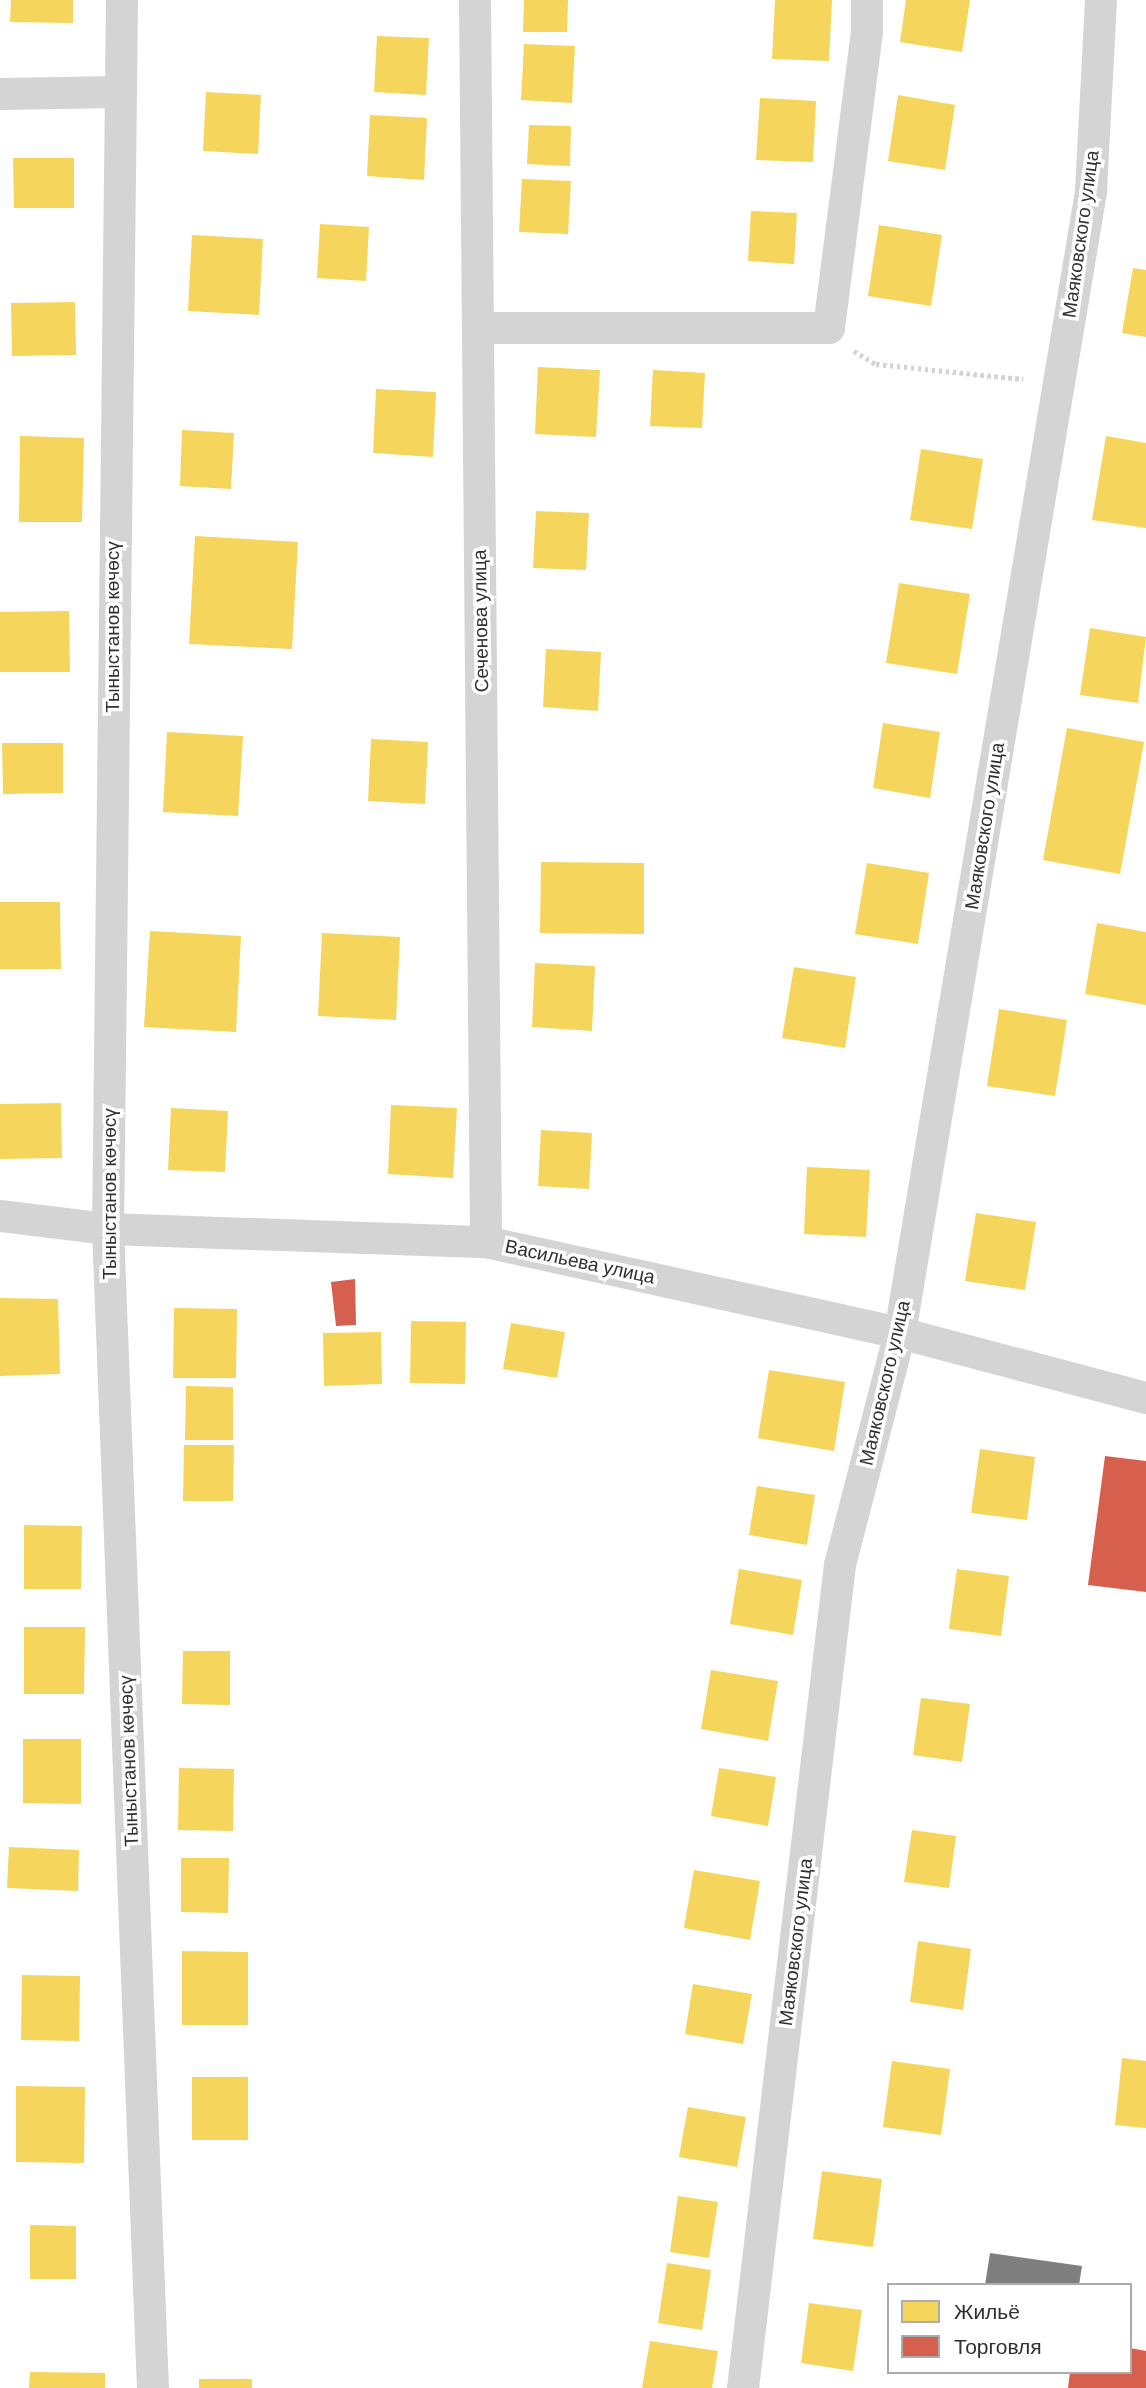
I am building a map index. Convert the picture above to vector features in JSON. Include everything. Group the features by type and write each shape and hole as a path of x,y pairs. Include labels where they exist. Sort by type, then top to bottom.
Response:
{"street":[{"name":"Тыныстанов көчөсү","path":"121,0 108,1229 153,2388"},
{"name":"Сеченова улица","path":"475,0 486,1242"},
{"path":"478,328 829,328 867,32 867,0"},
{"name":"Маяковского улица","path":"743,2388 840,1564 900,1333 1059,383 1091,191 1101,0"},
{"path":"0,94 118,92"},
{"name":"Васильева улица","path":"0,1216 108,1229 486,1242 900,1333 1146,1398"}],"path":[{"path":"829,328 840,342 876,364 1059,383"}],"building: Жильё":[{"path":"11,0 73,0 73,23 10,22"},
{"path":"524,0 568,0 567,32 523,32"},
{"path":"775,0 832,0 829,61 772,59"},
{"path":"906,0 970,0 962,52 900,42"},
{"path":"377,36 429,38 426,95 374,92"},
{"path":"524,44 575,46 572,103 521,100"},
{"path":"206,92 261,95 258,154 203,151"},
{"path":"898,95 955,105 945,170 888,161"},
{"path":"760,98 816,101 813,162 756,160"},
{"path":"370,115 427,118 424,180 367,176"},
{"path":"529,125 571,126 570,166 527,164"},
{"path":"13,158 74,158 74,208 14,208"},
{"path":"522,179 571,181 568,234 519,232"},
{"path":"751,211 797,213 794,264 748,261"},
{"path":"320,224 369,227 366,281 317,278"},
{"path":"879,225 942,235 931,306 868,296"},
{"path":"192,235 263,239 259,315 188,311"},
{"path":"1133,268 1146,270 1146,337 1122,333"},
{"path":"75,302 76,355 12,356 11,303"},
{"path":"538,367 600,370 596,437 535,434"},
{"path":"653,370 705,373 702,428 650,426"},
{"path":"376,389 436,392 433,457 373,453"},
{"path":"182,430 234,433 231,489 180,486"},
{"path":"20,436 84,438 82,522 19,522"},
{"path":"1106,436 1146,443 1146,528 1092,520"},
{"path":"921,449 983,459 972,529 910,520"},
{"path":"536,511 589,513 586,570 533,568"},
{"path":"195,536 298,542 292,649 189,644"},
{"path":"899,583 970,594 957,674 886,663"},
{"path":"69,611 70,672 0,672 0,612"},
{"path":"1090,628 1146,637 1138,703 1080,695"},
{"path":"546,649 601,652 598,711 543,707"},
{"path":"883,723 940,732 930,798 873,788"},
{"path":"1067,728 1144,742 1120,874 1043,860"},
{"path":"167,732 243,736 238,816 163,812"},
{"path":"371,739 428,742 425,804 368,801"},
{"path":"2,743 63,743 63,793 3,794"},
{"path":"541,862 644,863 644,934 540,933"},
{"path":"867,863 929,873 918,944 855,934"},
{"path":"0,902 60,902 61,969 0,969"},
{"path":"1097,923 1146,932 1146,1005 1085,994"},
{"path":"150,931 241,936 236,1032 144,1027"},
{"path":"322,933 400,937 396,1020 318,1016"},
{"path":"535,963 595,966 592,1031 532,1027"},
{"path":"794,967 856,977 845,1048 782,1038"},
{"path":"999,1009 1067,1020 1055,1096 987,1086"},
{"path":"61,1103 62,1158 0,1159 0,1104"},
{"path":"391,1105 457,1108 453,1178 388,1174"},
{"path":"171,1108 228,1111 225,1172 168,1170"},
{"path":"541,1130 592,1133 589,1189 538,1186"},
{"path":"807,1167 870,1170 866,1237 804,1234"},
{"path":"976,1213 1036,1222 1025,1290 965,1281"},
{"path":"0,1298 58,1299 60,1374 0,1376"},
{"path":"174,1308 237,1309 236,1378 173,1378"},
{"path":"411,1321 466,1322 465,1384 410,1383"},
{"path":"511,1323 565,1332 557,1378 503,1369"},
{"path":"381,1332 382,1384 324,1386 323,1333"},
{"path":"769,1370 845,1382 834,1451 758,1438"},
{"path":"186,1386 233,1387 233,1440 185,1440"},
{"path":"184,1445 234,1445 233,1501 183,1501"},
{"path":"980,1449 1035,1457 1027,1520 971,1513"},
{"path":"757,1486 815,1495 807,1545 749,1535"},
{"path":"24,1525 82,1526 81,1589 24,1589"},
{"path":"739,1569 802,1580 793,1635 730,1624"},
{"path":"957,1569 1009,1576 1001,1636 949,1629"},
{"path":"24,1627 85,1627 84,1694 24,1694"},
{"path":"183,1651 230,1651 230,1705 182,1704"},
{"path":"711,1670 778,1681 768,1741 701,1729"},
{"path":"921,1698 970,1704 962,1762 913,1755"},
{"path":"23,1739 81,1739 81,1804 23,1803"},
{"path":"179,1768 234,1769 233,1831 178,1830"},
{"path":"719,1768 776,1777 768,1826 711,1816"},
{"path":"912,1830 956,1836 949,1888 904,1882"},
{"path":"9,1847 79,1850 78,1891 7,1888"},
{"path":"181,1858 229,1858 228,1913 181,1912"},
{"path":"694,1870 760,1881 750,1940 684,1928"},
{"path":"918,1941 971,1949 963,2010 910,2002"},
{"path":"182,1951 248,1952 248,2025 182,2025"},
{"path":"22,1975 80,1976 79,2041 21,2040"},
{"path":"693,1984 752,1994 743,2044 685,2034"},
{"path":"1122,2058 1146,2061 1146,2128 1115,2125"},
{"path":"892,2061 950,2069 941,2135 883,2127"},
{"path":"192,2077 248,2077 248,2140 192,2140"},
{"path":"16,2086 85,2087 84,2163 16,2162"},
{"path":"688,2107 746,2117 737,2167 679,2157"},
{"path":"822,2171 882,2179 873,2247 813,2239"},
{"path":"678,2196 718,2202 709,2258 670,2252"},
{"path":"30,2225 76,2226 76,2279 30,2279"},
{"path":"667,2263 711,2270 702,2330 658,2323"},
{"path":"809,2303 862,2310 853,2371 801,2363"},
{"path":"650,2341 718,2351 712,2388 642,2388"},
{"path":"30,2372 105,2373 105,2388 29,2388"},
{"path":"199,2379 252,2379 252,2388 199,2388"}],"building: Торговля":[{"path":"355,1279 356,1325 336,1326 331,1282"},
{"path":"1105,1456 1146,1461 1146,1592 1088,1585"},
{"path":"1132,2348 1146,2351 1146,2388 1068,2388 1070,2374 1132,2374"}],"building: Прочее":[{"path":"990,2253 1082,2266 1079,2283 985,2283"}]}
